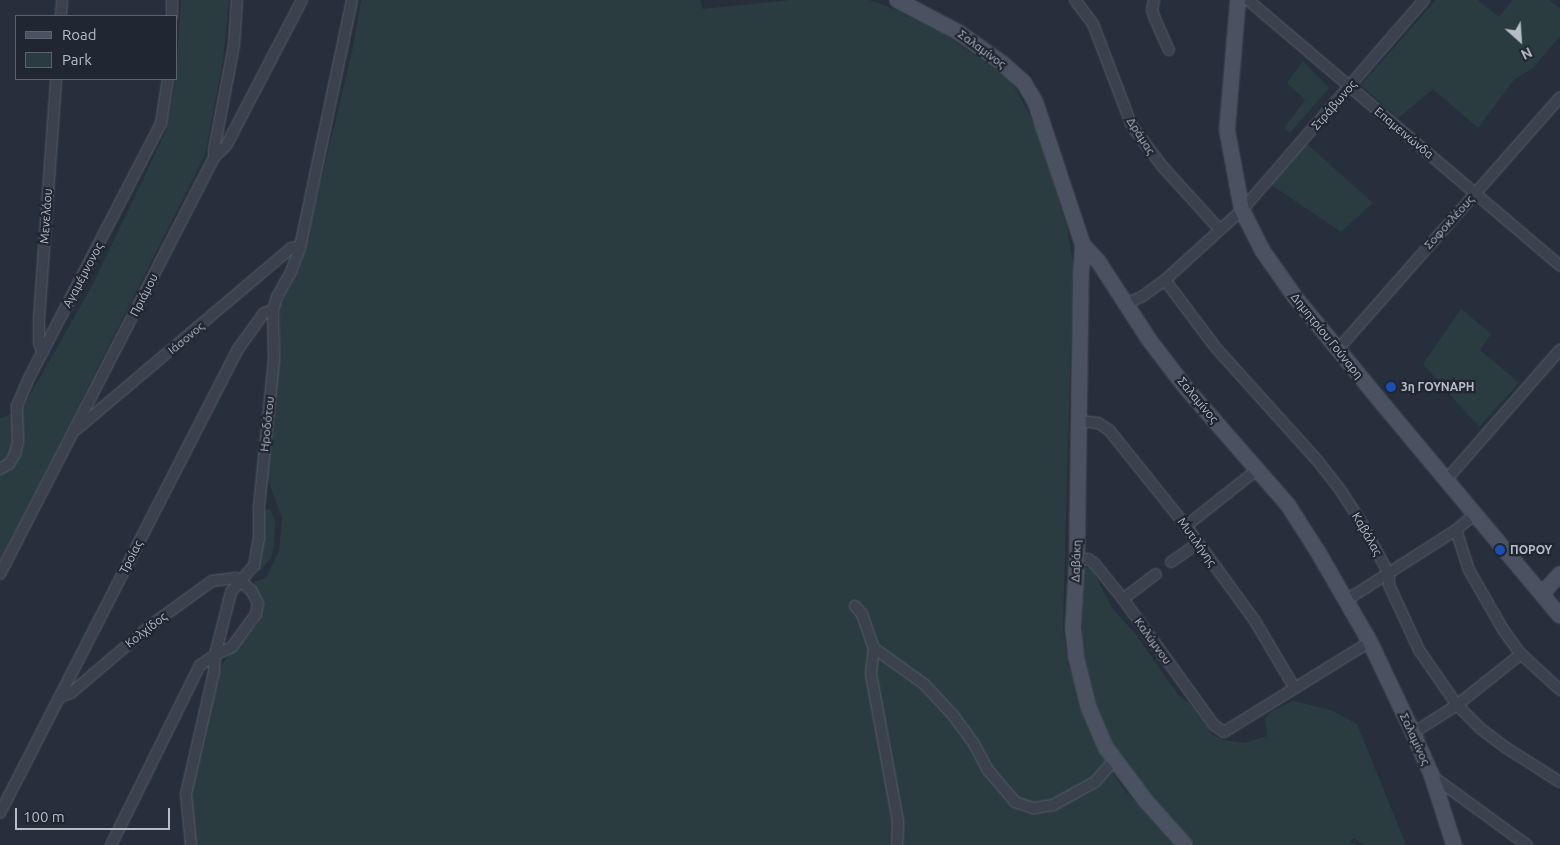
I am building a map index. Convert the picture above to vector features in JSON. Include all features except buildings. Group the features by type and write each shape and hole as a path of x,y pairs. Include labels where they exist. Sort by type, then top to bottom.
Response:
{"street":[{"path":"60,15 62,0"},
{"path":"172,0 172,15"},
{"name":"Πριάμου","path":"0,574 214,157 234,46 237,0"},
{"path":"214,157 226,146 302,0"},
{"name":"Ηροδότου","path":"191,845 186,794 214,672 215,655 231,592 254,566 259,539 259,507 274,360 273,310 277,297 292,272 300,247 352,0"},
{"name":"Σαλαμίνος","path":"897,0 958,32 1002,63 1024,82 1035,101 1084,245 1098,261 1150,341 1186,388 1288,505 1370,642 1432,776 1454,845"},
{"name":"Δράμας","path":"1075,0 1093,24 1132,126 1162,166 1220,230"},
{"path":"1154,0 1152,10 1169,50"},
{"name":"Δημητρίου Γούναρη","path":"1238,0 1227,130 1242,210 1262,250 1295,297 1560,616"},
{"name":"Επαμεινώνδα","path":"1248,0 1560,266"},
{"name":"Στράβωνος","path":"1126,304 1143,296 1166,280 1242,210 1424,0"},
{"name":"Μενελάου","path":"43,352 39,343 39,319 56,80"},
{"name":"Αγαμέμνονος","path":"0,469 9,464 15,454 18,442 17,406 43,352 150,149 161,123 168,80"},
{"name":"Σοφοκλέους","path":"1339,348 1560,97"},
{"name":"Δαβάκη","path":"1084,245 1081,271 1077,559 1073,628 1076,657 1090,708 1106,748 1145,800 1185,845"},
{"name":"Ιάσονος","path":"73,432 291,248 300,247"},
{"name":"Καβάλας","path":"1166,280 1216,348 1317,460 1342,491 1389,574 1389,585 1419,650 1457,705 1481,729 1505,747 1560,782"},
{"name":"Τροίας","path":"0,813 238,349 264,313 273,310"},
{"path":"1446,480 1560,350"},
{"name":"Μυτιλήνης","path":"1079,422 1098,423 1109,430 1186,526 1255,621 1294,687"},
{"path":"1186,526 1258,469"},
{"path":"1345,601 1456,530 1475,514"},
{"path":"1456,530 1469,570 1504,631 1522,654 1560,690"},
{"path":"1171,562 1198,543"},
{"name":"Καλύμνου","path":"1077,559 1088,559 1094,563 1123,599 1214,725 1224,732 1294,687"},
{"path":"1123,599 1156,574"},
{"path":"1542,594 1560,574"},
{"name":"Κολχίδος","path":"60,697 71,693 104,663 196,591 212,581 236,578 240,580"},
{"path":"111,845 200,665 232,647 256,614 258,603 251,590 240,580"},
{"path":"855,606 862,614 874,648 871,674 898,821 897,845"},
{"path":"1294,687 1370,642"},
{"path":"874,648 924,684 948,709 974,744 988,770 1015,802 1034,808 1053,805 1095,782 1114,760"},
{"path":"1413,733 1457,705 1522,654"},
{"path":"1432,776 1527,845"}],"green space":[{"path":"181,0 229,0 223,60 205,155 0,561 0,419 22,409 93,284 165,133 176,80 178,80"},
{"path":"361,0 700,0 703,9 790,0 869,0 887,6 942,33 1010,79 1036,127 1067,227 1073,262 1063,628 1068,664 1098,750 1122,787 1173,845 194,845 188,790 221,666 232,650 257,625 261,614 261,602 254,582 266,578 279,551 282,518 267,477 280,342 280,305 300,268 352,52"},
{"path":"1436,0 1478,0 1499,17 1513,0 1549,0 1560,9 1560,36 1533,68 1514,80 1478,128 1433,89 1398,118 1361,85"},
{"path":"1303,61 1329,88 1290,133 1284,128 1305,100 1287,83"},
{"path":"1306,143 1373,203 1341,232 1270,184"},
{"path":"1461,309 1491,334 1480,350 1519,383 1479,427 1423,364"},
{"path":"270,509 275,522 274,545 271,558 260,571 258,570 262,551 262,511"},
{"path":"1091,567 1112,608 1134,632 1179,696 1190,704 1213,735 1223,740 1244,743 1267,736 1265,718 1272,711 1293,701 1331,710 1357,724 1406,845 1364,845 1354,838 1350,842 1357,845 1195,845 1132,772 1115,749 1098,708 1082,647 1083,568"}],"place":[{"name":"3η ΓΟΥΝΑΡΗ","path":"1391,387"},
{"name":"ΠΟΡΟΥ","path":"1500,550"}]}
